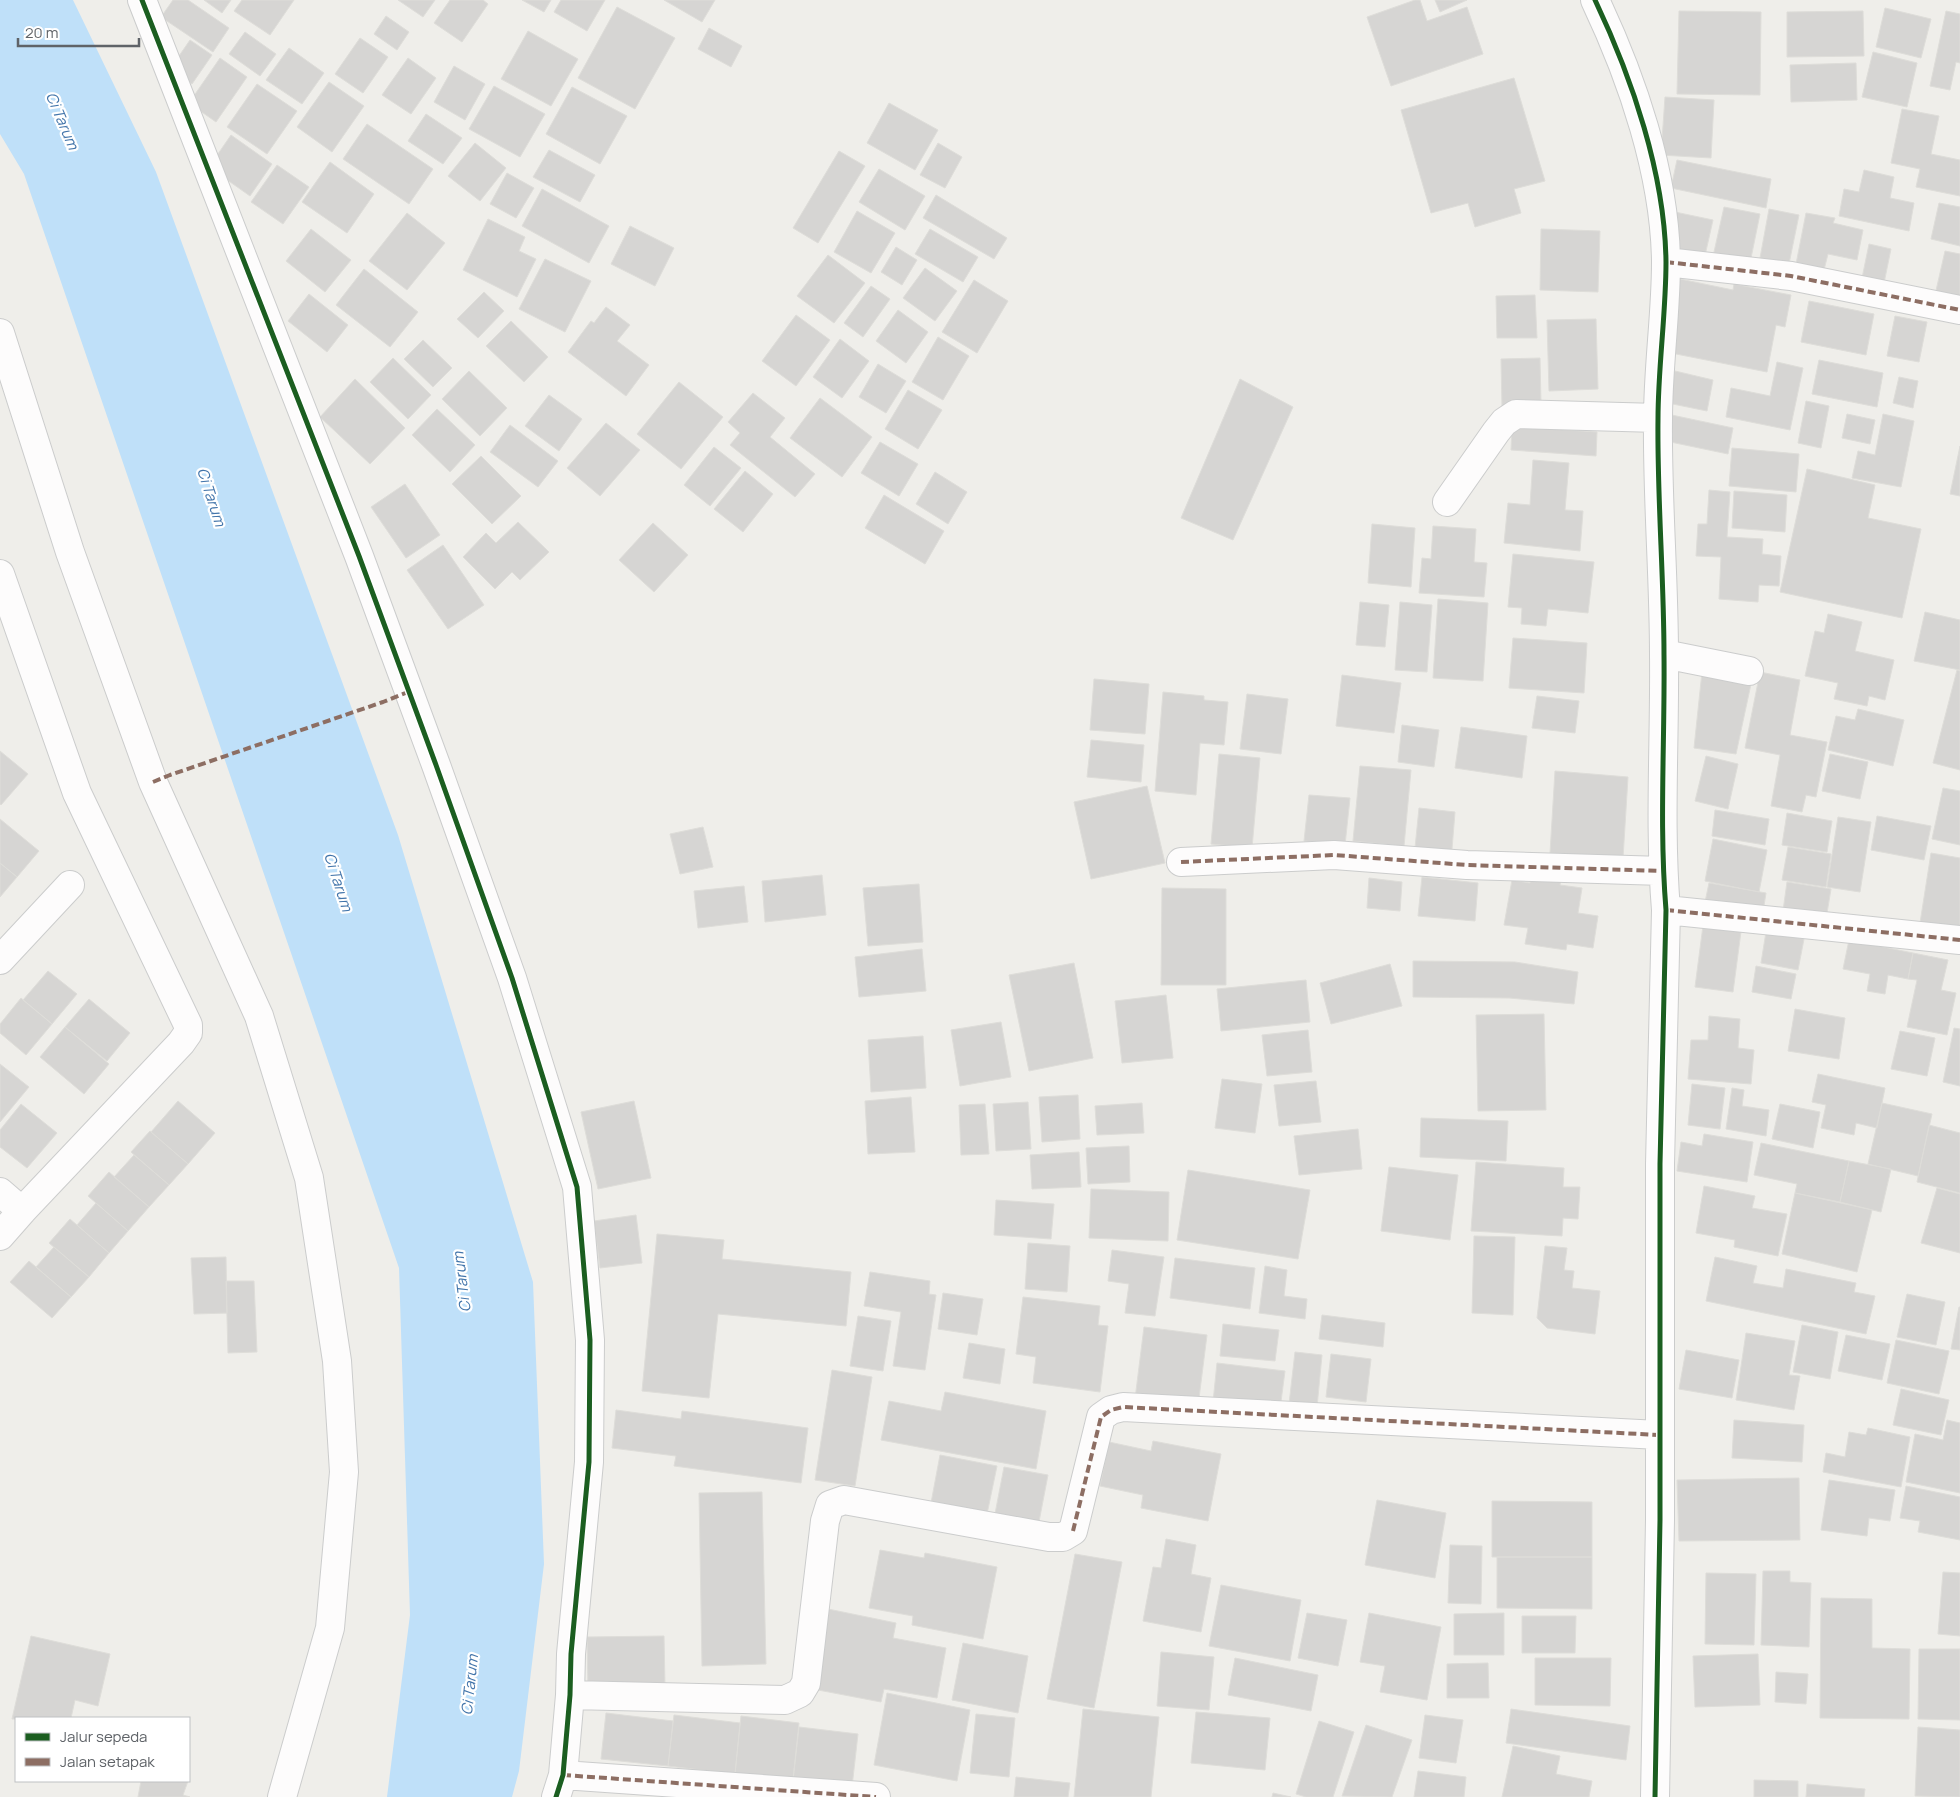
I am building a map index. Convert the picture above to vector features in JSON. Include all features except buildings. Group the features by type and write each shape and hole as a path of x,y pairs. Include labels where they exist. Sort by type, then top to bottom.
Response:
{"street":[{"path":"142,0 355,547 436,765 512,978 577,1187 590,1340 590,1462 571,1654 570,1694 559,1786 876,1797"},
{"path":"1595,0 1617,46 1643,126 1663,206 1666,262 1658,418 1664,654 1663,871 1666,910 1660,1164 1660,1530 1655,1797"},
{"path":"1666,262 1798,277 1960,310"},
{"path":"0,333 70,552 153,782 259,1016 309,1178 337,1360 344,1472 330,1628 282,1797"},
{"path":"1447,502 1496,432 1504,422 1516,414 1658,418"},
{"path":"0,574 77,793 188,1024 188,1034 181,1043 0,1236"},
{"path":"1664,654 1749,671"},
{"path":"1181,862 1334,856 1467,865 1663,871"},
{"path":"0,960 70,885"},
{"path":"1666,910 1960,940"},
{"path":"0,1192 22,1211"},
{"path":"570,1694 785,1700 800,1693 806,1683 825,1521 830,1505 844,1500 1063,1537 1073,1531 1101,1417 1111,1410 1123,1407 1659,1435"}],"water":[{"name":"Ci Tarum","path":"0,0 73,0 156,172 398,835 533,1282 544,1564 519,1771 512,1797 387,1797 410,1615 399,1268 24,174 0,134"}],"marked path":[{"path":"1666,262 1791,276 1960,310"},
{"path":"153,782 408,692"},
{"path":"1181,862 1334,855 1467,865 1663,871"},
{"path":"1666,910 1960,940"},
{"path":"1073,1531 1101,1417 1111,1410 1123,1407 1659,1435"},
{"path":"563,1775 876,1797"}],"cycle path":[{"path":"142,0 359,556 436,765 512,978 577,1187 590,1340 589,1462 571,1654 570,1695 563,1775 556,1797"},
{"path":"1595,0 1622,61 1644,127 1660,195 1666,262 1658,419 1664,625 1663,814 1666,910 1660,1164 1660,1520 1655,1797"}]}
